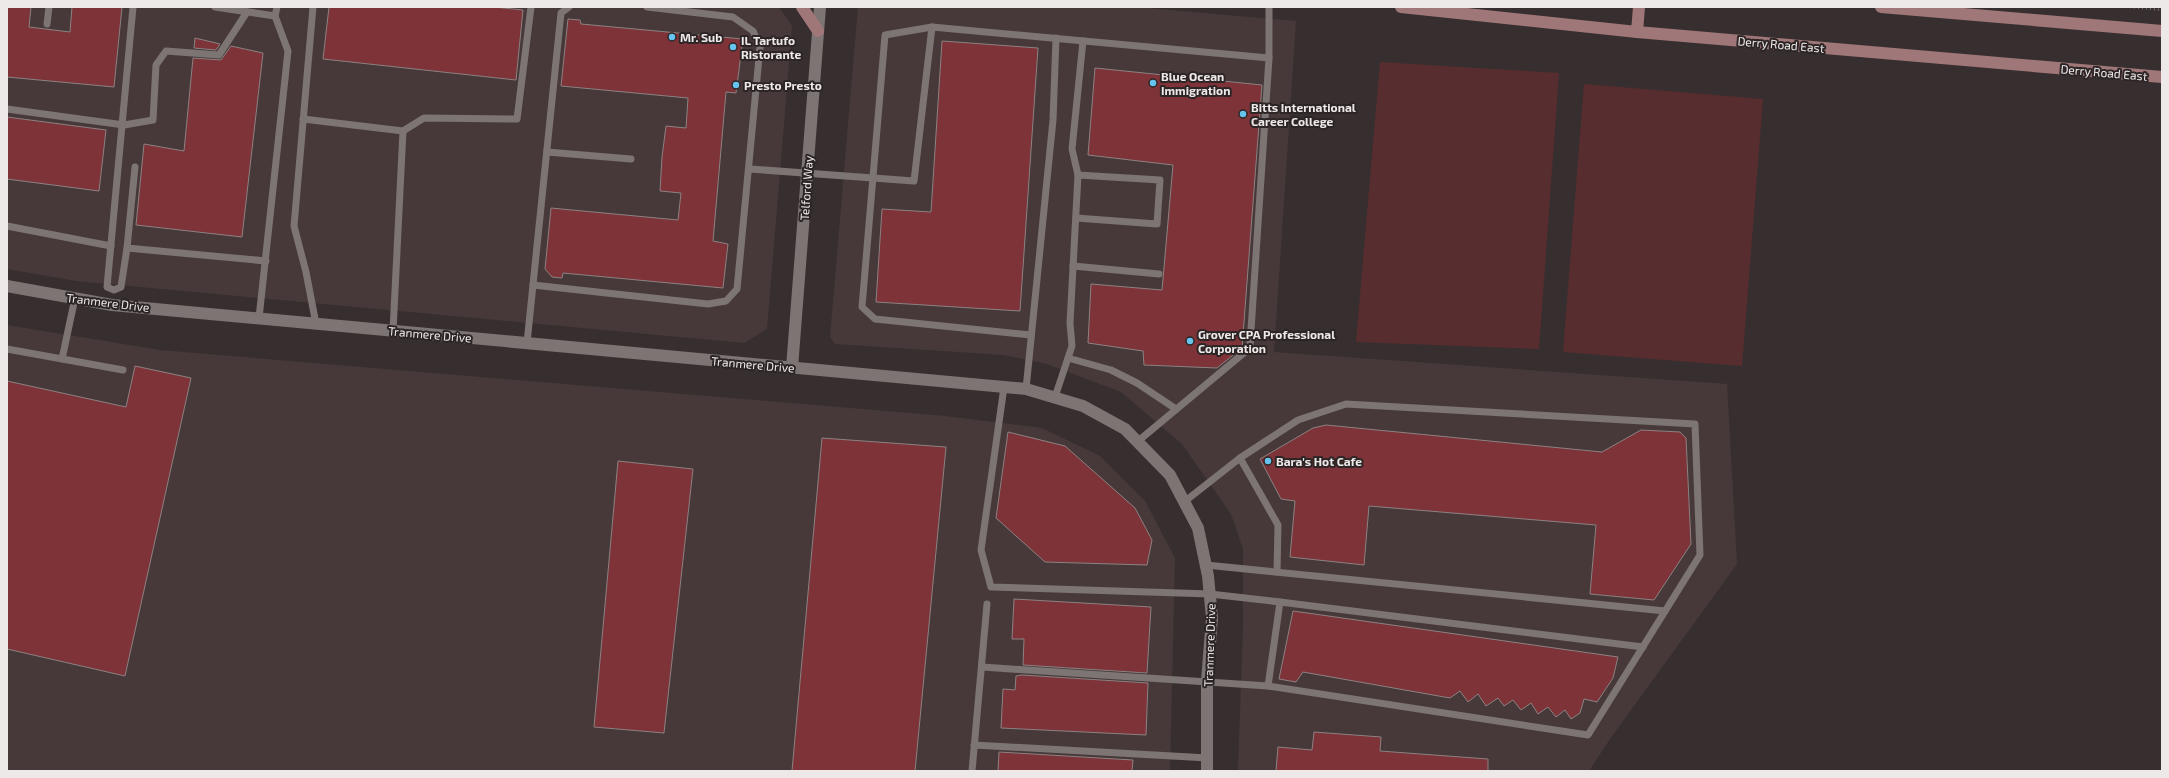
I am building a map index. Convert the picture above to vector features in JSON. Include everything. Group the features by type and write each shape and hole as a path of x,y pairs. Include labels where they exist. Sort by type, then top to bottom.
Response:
{"main road":[{"path":"802,7 818,31"},
{"name":"Derry Road East","path":"1401,7 1637,32 2162,77"},
{"path":"1637,32 1639,7"},
{"path":"1881,7 2162,32"}],"street":[{"name":"Telford Way","path":"792,368 820,7"},
{"name":"Tranmere Drive","path":"7,286 112,305 1026,389 1083,406 1125,429 1170,475 1198,528 1206,565 1212,618 1207,681 1207,771"}],"lane":[{"path":"47,24 49,7"},
{"path":"133,7 107,287 114,290 121,287 127,248 135,166"},
{"path":"215,7 275,16"},
{"path":"260,318 288,51 275,16 277,7"},
{"path":"313,7 294,226 306,272 316,324"},
{"path":"303,119 404,131 424,118 517,119 531,7"},
{"path":"527,343 561,13 569,7"},
{"path":"533,285 708,304 726,301 737,289 750,169 760,48 753,31 733,17 647,7"},
{"path":"1137,442 1245,352 1250,345 1269,58 1269,7"},
{"path":"7,109 121,124 153,120 156,64 166,51 219,55 247,12"},
{"path":"750,169 914,181 932,27"},
{"path":"1031,335 875,319 862,307 885,35 932,27 1269,58"},
{"path":"1026,389 1053,120 1056,38"},
{"path":"1055,398 1072,346 1070,323 1078,175 1072,149 1083,41"},
{"path":"393,331 404,131"},
{"path":"547,152 631,159"},
{"path":"1076,218 1157,224 1160,180 1078,175"},
{"path":"7,226 111,246"},
{"path":"127,248 266,261"},
{"path":"1073,266 1159,274"},
{"path":"112,305 114,290"},
{"path":"62,359 75,298"},
{"path":"7,349 123,370"},
{"path":"1068,358 1111,370 1137,383 1176,409"},
{"path":"1004,387 981,550 991,587 1210,594 1643,647"},
{"path":"982,667 1268,686 1588,735 1700,555 1695,424 1346,404 1298,420 1240,458 1184,502"},
{"path":"1240,458 1278,525 1277,572"},
{"path":"1206,565 1665,611"},
{"path":"1268,686 1280,602"},
{"path":"972,771 987,604"},
{"path":"974,745 1208,758"}],"path":[{"path":"2130,7 2162,10"}],"shaded area":[{"path":"7,7 779,7 792,26 767,329 744,343 76,281 7,269"},
{"path":"858,7 1136,7 1296,21 1274,352 1727,384 1737,564 1610,739 1589,771 1238,771 1243,627 1243,549 1231,514 1182,444 1121,392 1047,364 1004,355 835,344 830,337"},
{"path":"1380,62 1559,73 1539,349 1356,342"},
{"path":"1584,84 1763,99 1742,366 1563,352"},
{"path":"7,325 160,350 945,416 1042,428 1100,456 1145,501 1175,558 1170,771 7,771"}],"building":[{"path":"7,7 31,7 29,27 70,32 72,7 122,7 114,87 7,77"},
{"path":"329,7 494,7 523,10 516,80 323,59"},
{"path":"568,19 580,20 581,24 743,39 736,93 726,92 713,241 728,244 723,288 563,273 562,278 552,277 545,269 551,208 678,220 681,193 660,191 662,157 666,126 686,128 688,98 561,86"},
{"path":"195,38 220,44 216,50 194,48"},
{"path":"942,41 1038,48 1020,311 876,302 882,209 931,212"},
{"path":"231,46 263,53 242,237 136,225 144,144 184,151 193,58 221,60"},
{"path":"1095,68 1262,85 1242,348 1217,368 1144,365 1143,351 1088,343 1091,284 1162,290 1173,165 1088,155"},
{"path":"7,117 106,130 99,191 7,179"},
{"path":"135,366 191,378 125,676 7,649 7,381 126,407"},
{"path":"1326,425 1602,452 1641,430 1680,432 1686,438 1691,544 1654,600 1590,594 1596,525 1369,506 1364,565 1290,557 1295,501 1281,499 1260,459 1313,428"},
{"path":"1008,432 1065,446 1135,508 1152,540 1147,565 1045,562 996,518"},
{"path":"822,438 946,447 915,771 792,771"},
{"path":"618,461 693,469 664,733 594,727"},
{"path":"1014,599 1151,607 1147,673 1023,665 1024,639 1012,639"},
{"path":"1293,611 1618,657 1613,678 1597,702 1584,699 1580,713 1571,719 1565,710 1556,717 1548,707 1538,714 1531,703 1521,710 1513,700 1504,706 1498,698 1486,706 1478,694 1468,702 1460,691 1450,698 1303,672 1296,682 1279,679"},
{"path":"1022,675 1148,683 1146,735 1001,728 1003,689 1015,690 1016,676"},
{"path":"1314,732 1381,737 1380,751 1488,759 1488,771 1276,771 1278,747 1312,750"},
{"path":"999,752 1133,760 1132,771 998,771"}],"place":[{"name":"Mr. Sub","path":"672,37"},
{"name":"IL Tartufo Ristorante","path":"733,47"},
{"name":"Blue Ocean Immigration","path":"1153,83"},
{"name":"Presto Presto","path":"736,85"},
{"name":"Bitts International Career College","path":"1243,114"},
{"name":"Grover CPA Professional Corporation","path":"1190,341"},
{"name":"Bara's Hot Cafe","path":"1268,461"}]}
